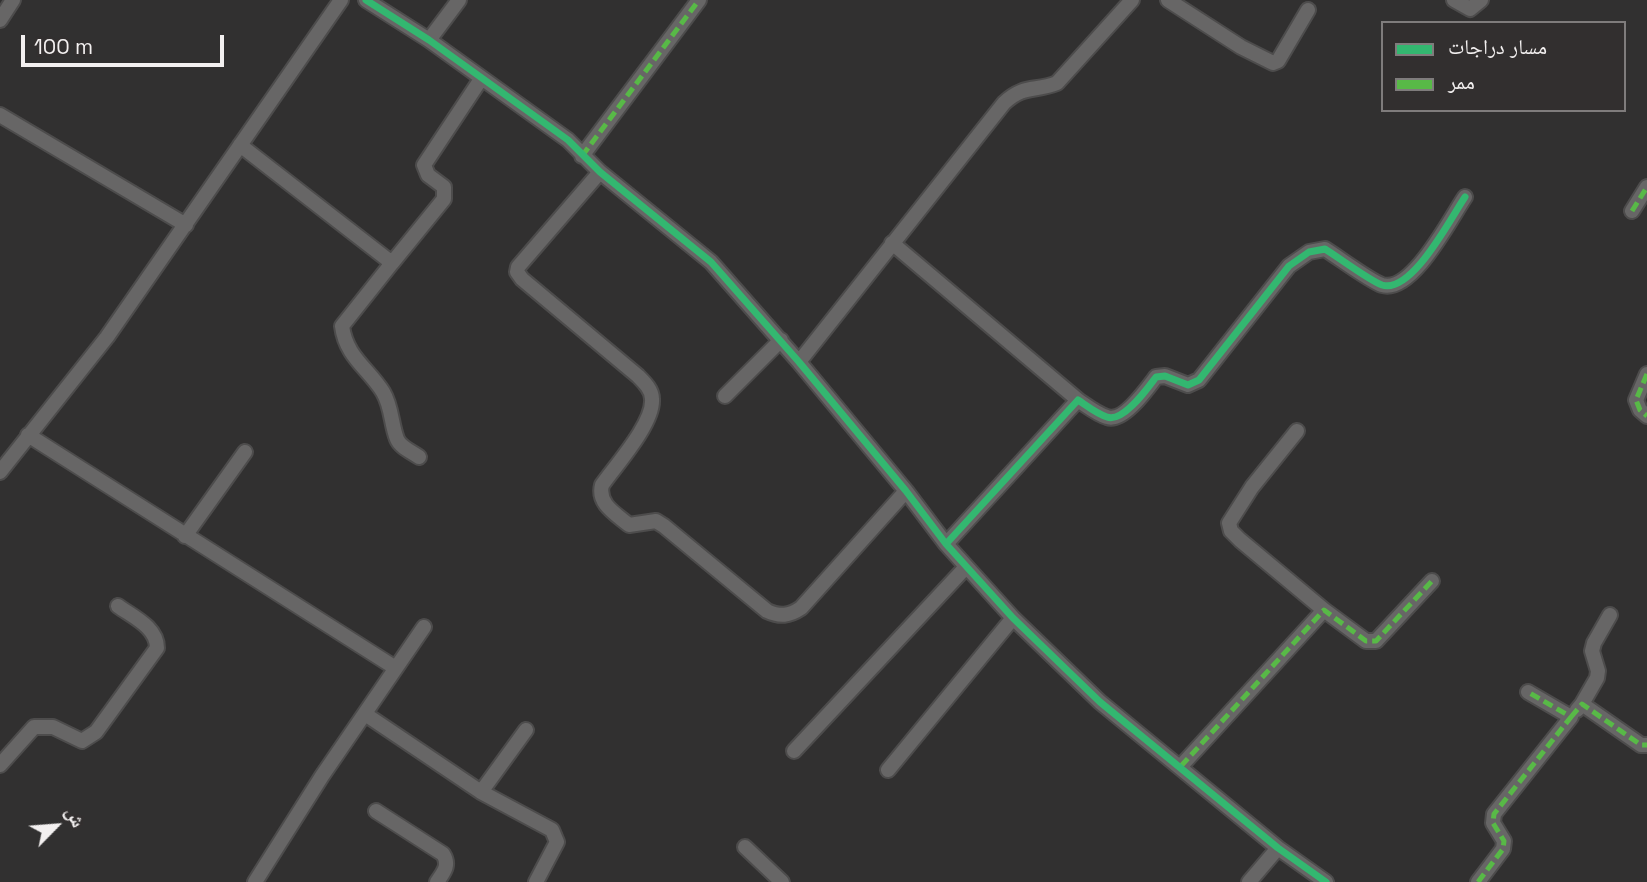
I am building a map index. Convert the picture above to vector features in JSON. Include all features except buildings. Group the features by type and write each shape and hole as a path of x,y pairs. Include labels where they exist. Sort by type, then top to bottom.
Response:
{"street":[{"path":"0,20 13,0"},
{"path":"0,472 107,337 341,0"},
{"path":"366,0 429,40 568,140 600,172 710,262 781,340 906,491 946,544 1013,618 1100,702 1278,848 1326,882"},
{"path":"429,40 459,0"},
{"path":"582,156 699,0"},
{"path":"799,362 1004,103 1015,92 1044,88 1057,83 1132,0"},
{"path":"1168,0 1241,47 1273,63 1278,61 1308,10"},
{"path":"1454,0 1471,9 1481,0"},
{"path":"419,457 401,445 397,439 386,398 354,358 342,326 444,199 444,187 428,175 424,165 481,79"},
{"path":"0,114 186,225"},
{"path":"240,145 392,262"},
{"path":"600,172 517,267 517,271 522,279 649,387 652,398 651,414 602,485 600,493 603,502 629,525 656,521 767,611 787,615 801,608 906,491"},
{"path":"1632,211 1647,187"},
{"path":"892,243 1078,400 1109,418 1115,418 1127,411 1156,377 1166,376 1188,385 1199,380 1289,266 1309,251 1325,249 1383,285 1401,283 1416,271 1465,197"},
{"path":"725,396 781,340"},
{"path":"1647,374 1636,400 1640,410 1647,416"},
{"path":"946,544 1078,400"},
{"path":"1297,431 1252,487 1229,523 1231,531 1324,610 1366,641 1376,641 1432,581"},
{"path":"28,435 394,667"},
{"path":"185,536 246,452"},
{"path":"794,751 966,567"},
{"path":"0,765 34,727 53,727 82,741 96,732 156,648 157,642 150,629 118,606"},
{"path":"1181,766 1324,610"},
{"path":"1478,882 1503,849 1504,841 1493,823 1494,814 1582,704 1597,678 1598,671 1592,652 1594,643 1610,615"},
{"path":"888,770 1013,618"},
{"path":"256,882 322,776 394,667 424,627"},
{"path":"1528,692 1571,717"},
{"path":"1582,704 1641,745 1647,746"},
{"path":"365,714 481,792 552,830 557,842 537,882"},
{"path":"481,792 526,730"},
{"path":"376,811 443,853 446,869 437,882"},
{"path":"745,846 782,882"},
{"path":"1249,882 1278,848"}],"marked path":[{"path":"582,156 699,0"},
{"path":"1632,211 1647,187"},
{"path":"1647,374 1636,400 1640,410 1647,416"},
{"path":"1181,766 1324,610 1366,641 1376,641 1432,581"},
{"path":"1478,882 1503,849 1504,841 1493,823 1494,814 1571,717 1528,692"},
{"path":"1571,717 1582,704 1641,745 1647,745"}],"cycle path":[{"path":"366,0 429,40 568,140 600,172 711,262 799,362 906,491 946,544 1013,618 1100,702 1278,848 1326,882"},
{"path":"946,544 1078,400 1100,414 1113,417 1134,404 1156,377 1165,376 1188,385 1199,380 1289,266 1309,252 1325,249 1377,283 1394,285 1406,278 1429,253 1465,197"}]}
